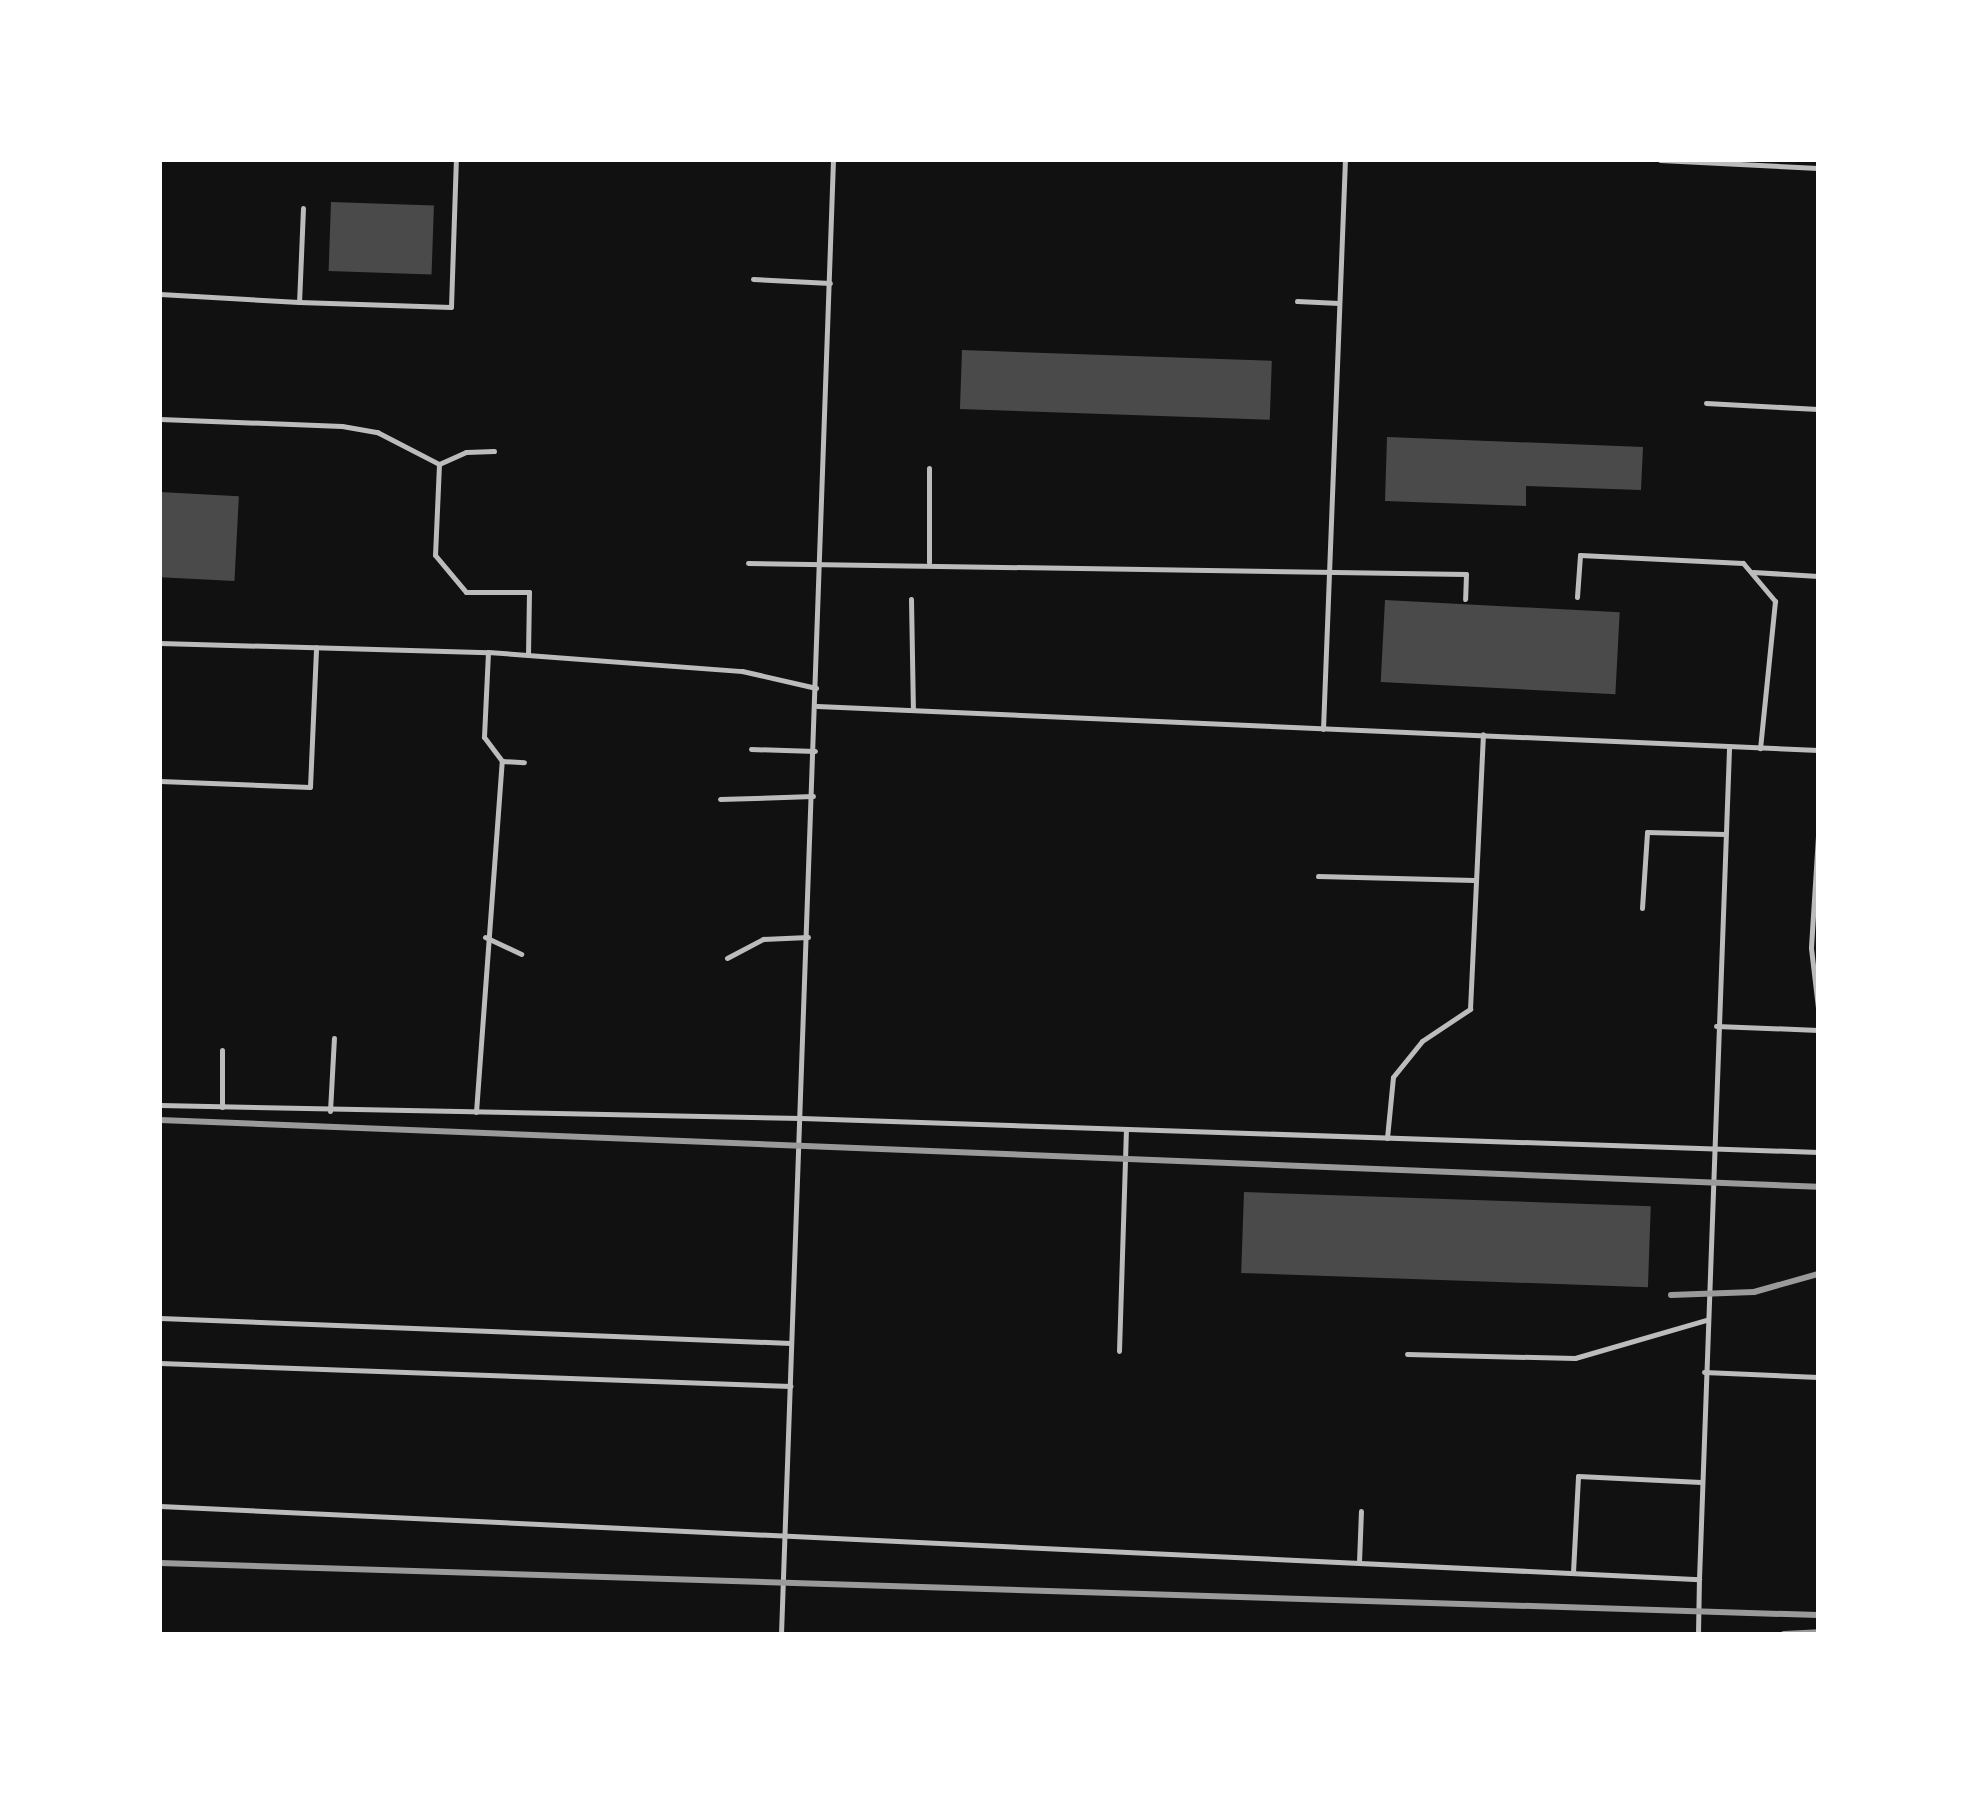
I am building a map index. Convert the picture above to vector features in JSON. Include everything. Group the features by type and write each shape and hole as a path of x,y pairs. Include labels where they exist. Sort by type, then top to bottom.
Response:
{"lane":[{"path":"160,294 450,307 456,160"},
{"path":"782,1634 814,796 833,160"},
{"path":"1323,729 1346,160"},
{"path":"1660,160 1818,168"},
{"path":"298,302 303,208"},
{"path":"753,279 830,283"},
{"path":"1296,301 1339,303"},
{"path":"1706,403 1818,409"},
{"path":"160,420 342,426 377,432 440,464"},
{"path":"440,464 466,452 494,451"},
{"path":"440,464 436,555 466,592 529,592 528,655"},
{"path":"929,468 929,562"},
{"path":"1577,597 1580,554 1743,563 1775,601 1760,748"},
{"path":"748,563 929,562 1466,574 1464,598"},
{"path":"1753,572 1818,576"},
{"path":"911,599 913,710"},
{"path":"160,643 488,652 742,671 816,688"},
{"path":"160,781 310,787 316,647"},
{"path":"476,1113 485,937 502,761 484,736 488,652"},
{"path":"817,706 1818,750"},
{"path":"1387,1138 1393,1076 1422,1041 1470,1009 1482,734"},
{"path":"1698,1634 1716,1026 1729,747"},
{"path":"751,749 815,752"},
{"path":"502,761 524,762"},
{"path":"720,799 814,796"},
{"path":"1642,908 1647,832 1725,834"},
{"path":"1818,836 1811,948 1818,1008"},
{"path":"1318,876 1474,880"},
{"path":"485,937 521,954"},
{"path":"727,958 763,938 808,937"},
{"path":"1716,1026 1818,1030"},
{"path":"330,1110 334,1038"},
{"path":"222,1050 222,1107"},
{"path":"160,1105 801,1118 1818,1152"},
{"path":"1119,1350 1126,1130"},
{"path":"160,1318 792,1344"},
{"path":"1406,1354 1574,1358 1706,1320"},
{"path":"160,1363 791,1386"},
{"path":"1704,1372 1818,1378"},
{"path":"1573,1572 1578,1476 1701,1482"},
{"path":"160,1506 785,1539 1699,1579"},
{"path":"1359,1562 1361,1511"}],"building":[{"path":"331,202 434,206 432,275 329,271"},
{"path":"962,350 1272,361 1270,420 960,409"},
{"path":"1387,437 1643,447 1641,490 1526,486 1526,506 1385,501"},
{"path":"160,492 239,496 234,581 160,577"},
{"path":"1385,600 1620,612 1615,694 1381,682"},
{"path":"1244,1192 1651,1206 1648,1287 1241,1273"}],"railway":[{"path":"160,1120 1818,1187"},
{"path":"1671,1295 1754,1292 1818,1274"},
{"path":"160,1563 1818,1615"},
{"path":"1784,1634 1818,1632"}]}
